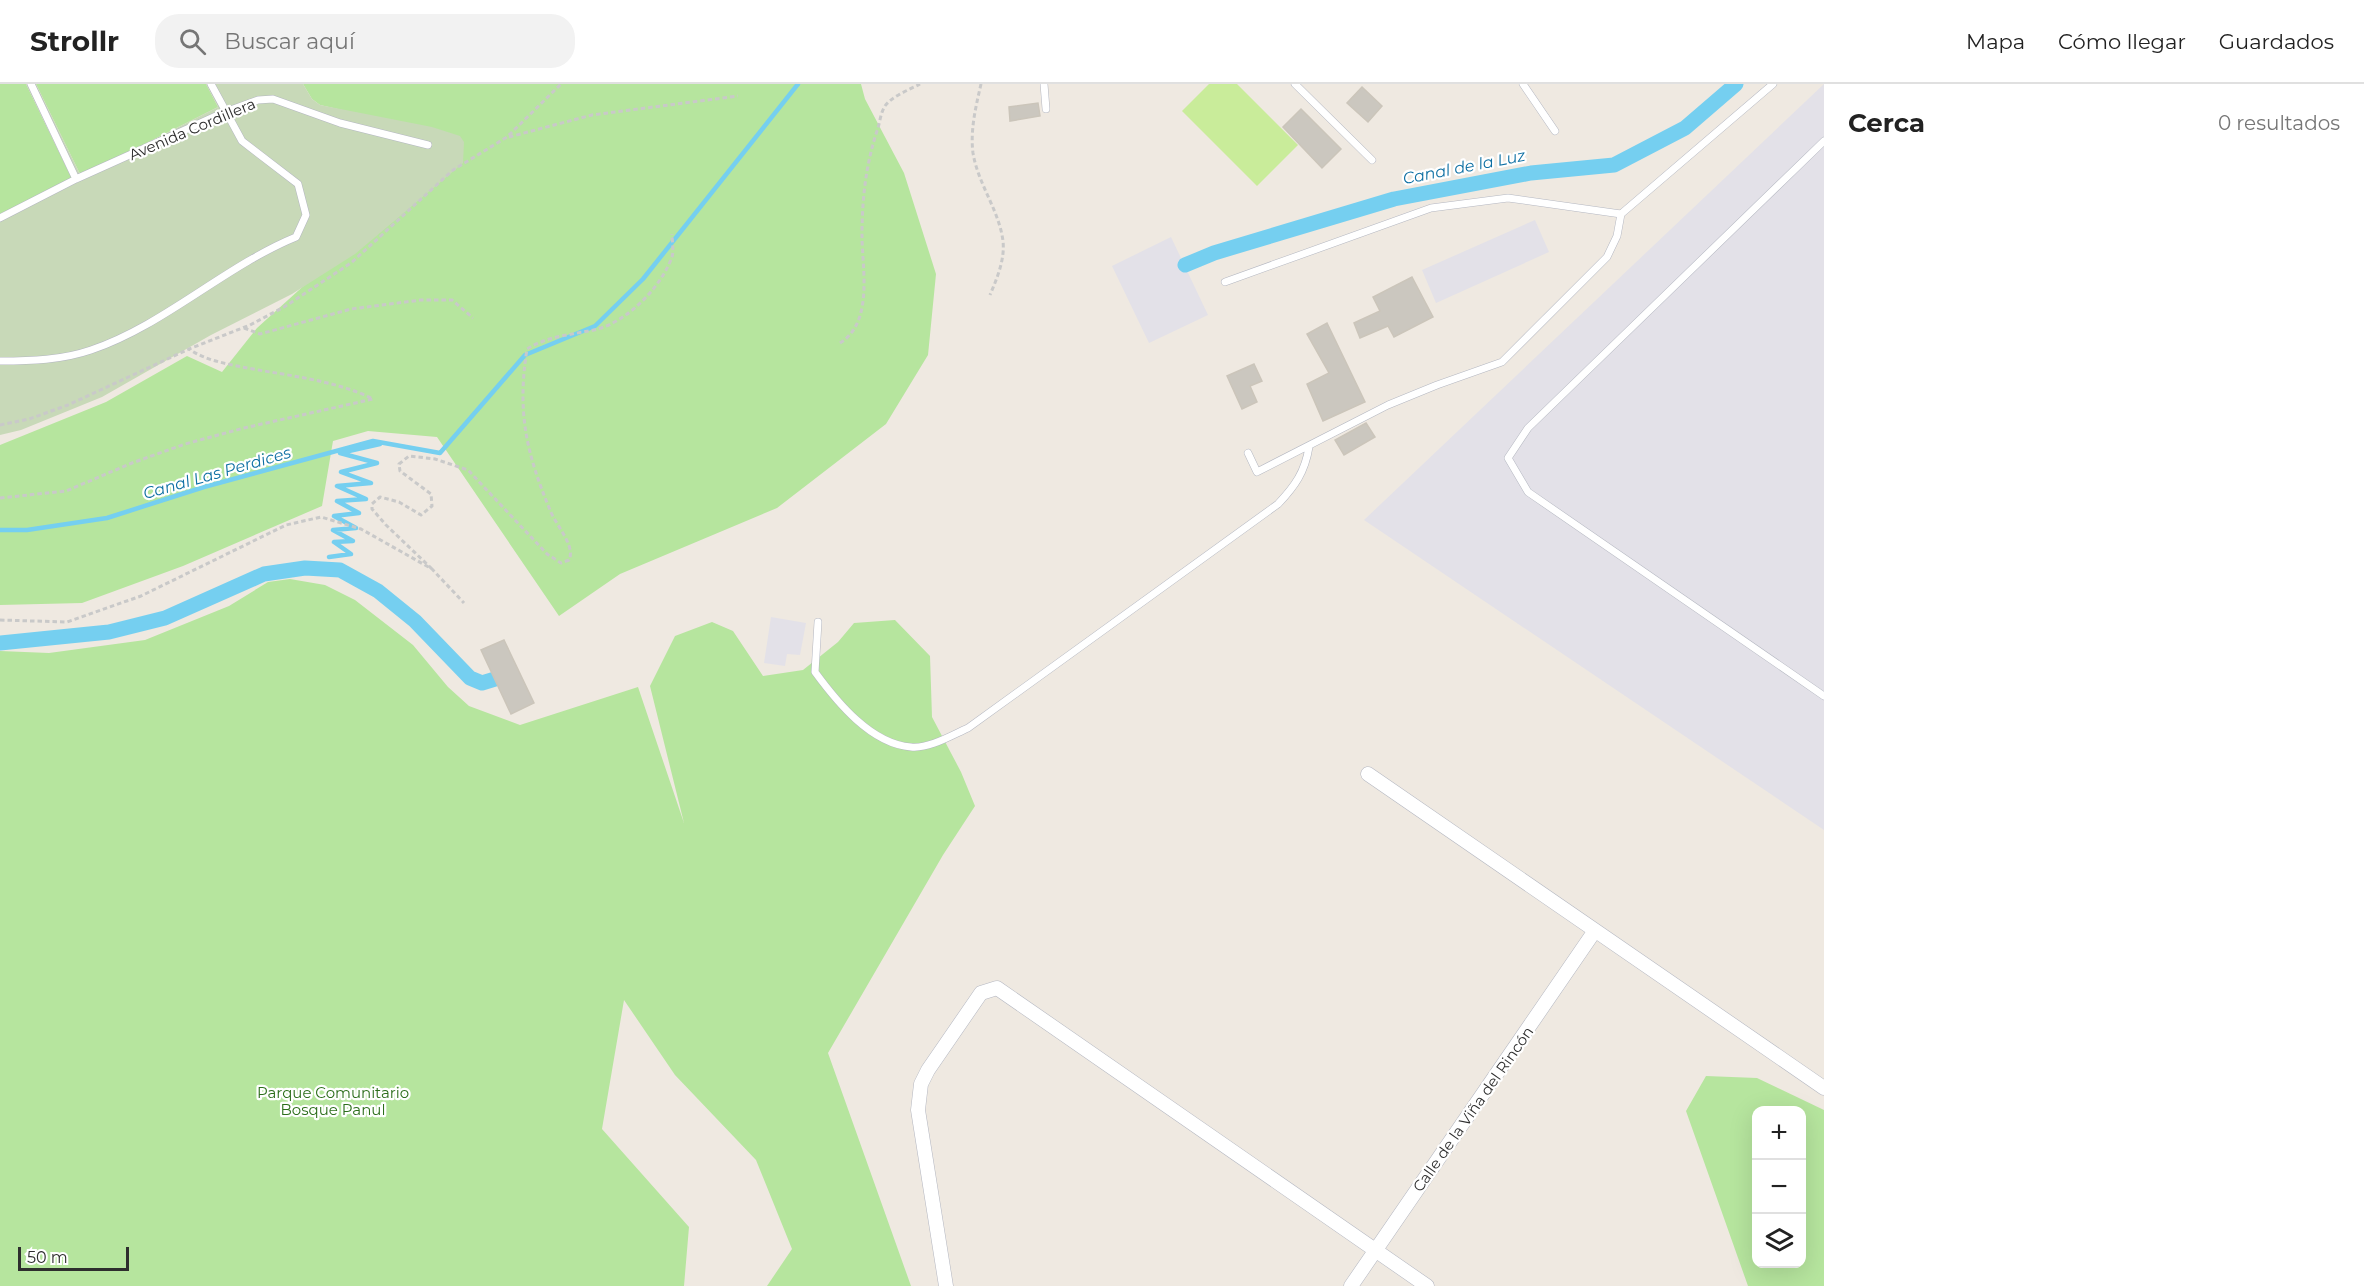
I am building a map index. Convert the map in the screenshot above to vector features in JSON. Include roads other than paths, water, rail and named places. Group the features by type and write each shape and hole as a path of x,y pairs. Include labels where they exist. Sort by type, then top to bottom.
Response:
{"street":[{"path":"1368,774 1594,932 1824,1088"},
{"name":"Calle de la Viña del Rincón","path":"1351,1286 1594,932"},
{"path":"946,1286 918,1110 919,1092 928,1070 977,998 992,988 1003,990 1427,1286"}],"lane":[{"path":"31,84 76,179"},
{"path":"0,361 44,360 79,354 103,345 146,323 279,243 296,237 306,216 298,184 242,141 211,84"},
{"path":"1044,84 1047,109"},
{"path":"1295,84 1372,160"},
{"path":"1523,84 1556,131"},
{"path":"1248,453 1257,472 1398,401 1502,362 1606,257 1617,236 1621,214 1773,84"},
{"name":"Avenida Cordillera","path":"0,218 76,179 225,112 258,100 273,99 340,123 428,145"},
{"path":"1824,141 1528,429 1508,458 1528,492 1824,696"},
{"path":"1226,282 1440,207 1508,198 1621,214"},
{"path":"818,622 815,672 837,701 874,734 912,748 939,741 968,728 1278,504 1295,486 1306,467 1309,447"}],"waterway":[{"name":"Canal Las Perdices","path":"0,530 27,530 107,518 204,487 373,441 440,453 525,355 595,326 643,279 798,84"},
{"name":"Canal de la Luz","path":"1185,265 1214,253 1394,199 1531,173 1614,165 1685,128 1736,84"},
{"path":"329,557 351,554 334,542 353,541 333,530 356,528 334,516 359,513 337,501 366,499 337,486 371,483 341,472 377,463 340,453 380,444"},
{"path":"0,643 109,632 165,618 264,574 305,568 340,570 378,591 415,621 470,678 482,683 495,679"}],"park label":[{"name":"Parque Comunitario Bosque Panul","path":"333,1100"}]}
